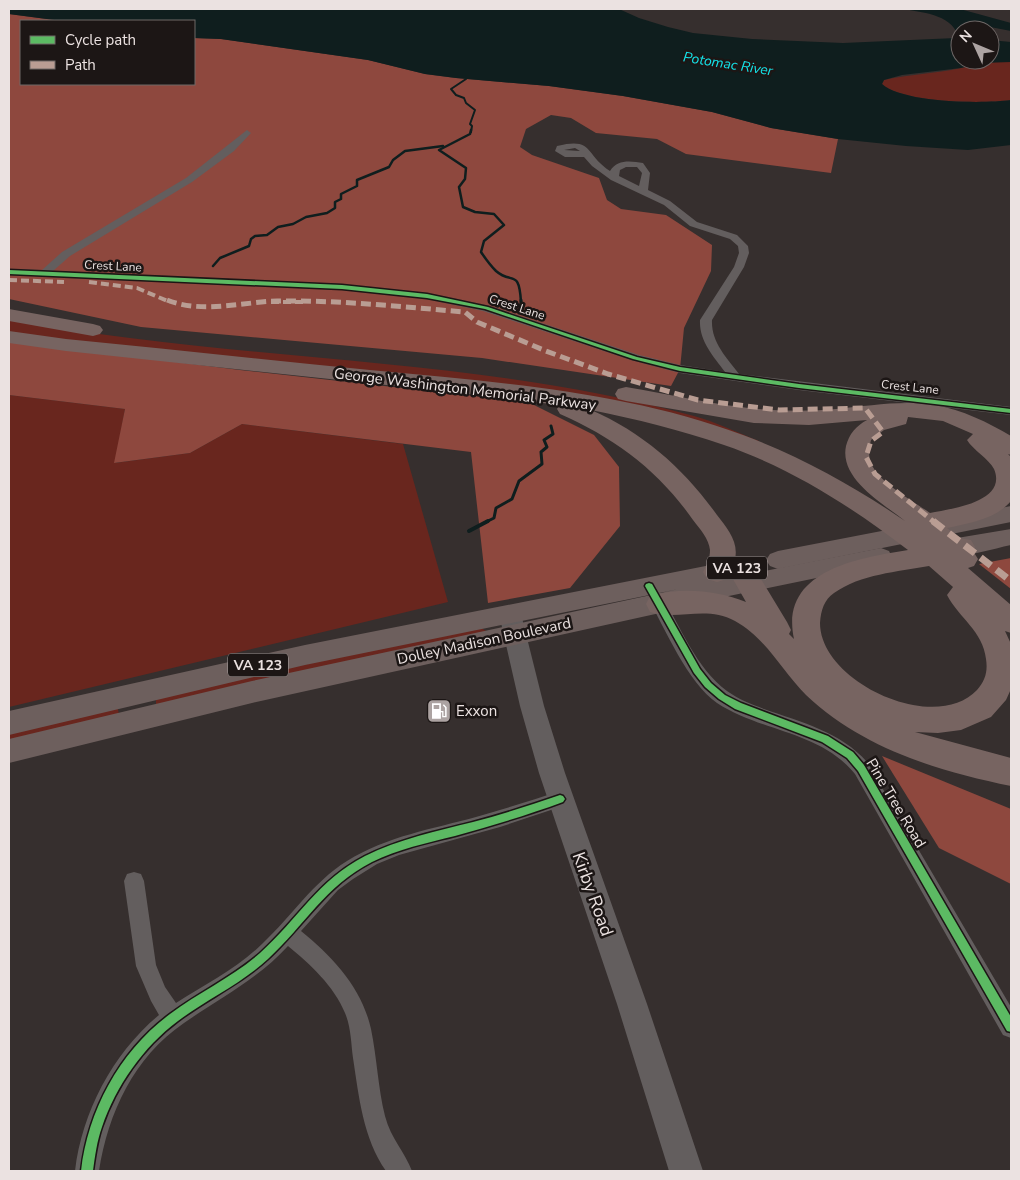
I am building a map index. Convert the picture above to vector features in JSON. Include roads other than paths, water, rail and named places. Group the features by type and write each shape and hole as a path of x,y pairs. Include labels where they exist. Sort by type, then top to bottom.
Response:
{"highway":[{"name":"George Washington Memorial Parkway","path":"9,315 106,332 485,371 560,382 676,407 770,441 809,459 865,490 902,514 991,582 1011,600"},
{"name":"George Washington Memorial Parkway","path":"9,337 74,346 547,396 613,407 665,420 723,437 764,452 802,470 852,498 887,544 952,571 1011,622"},
{"path":"489,389 550,402 570,410 601,425 643,450 672,475 690,495 719,538 724,553 736,574 791,655"},
{"path":"618,393 670,400 730,413 771,417 823,417 894,409 929,411 966,422 1009,461"},
{"path":"991,582 922,520 871,481 859,465 857,448 861,437 874,426 899,418 920,418 943,423 968,433 1009,461"},
{"path":"887,544 963,597 981,619 996,642 1001,661 1000,679 992,696 970,713 947,719 930,720 903,716 868,704 844,688 827,672 814,653 809,641 806,621 808,608 816,593 842,577 887,544 964,533 979,512 998,500 1006,490 1009,461"},
{"path":"655,595 705,602 741,611 769,630 812,680 830,697 874,728 901,741 931,751 1011,772"}],"main road":[{"path":"964,533 1011,514"},
{"path":"964,533 1011,537"},
{"name":"Dolley Madison Boulevard","path":"9,751 139,705 330,649 512,624 655,595 736,574 887,544"},
{"name":"Dolley Madison Boulevard","path":"655,595 696,594 736,574"},
{"name":"Kirby Road","path":"512,624 532,706 560,799 632,1004 686,1171"},
{"name":"Dolley Madison Boulevard","path":"9,723 139,705"}],"street":[{"path":"44,274 66,254 189,180 231,149 247,133"},
{"path":"586,154 599,169 614,178 643,190 673,206 699,227 734,238 743,245 744,252 741,263 706,320 705,327 710,340 735,378"},
{"path":"614,178 618,166 627,163 640,165 646,173 643,190"},
{"name":"Crest Lane","path":"9,272 342,288 427,296 499,312 653,363 735,378 1011,411"},
{"name":"Pine Tree Road","path":"655,595 697,671 722,697 738,706 826,739 850,756 861,768 1011,1027"},
{"path":"87,1171 96,1131 109,1096 127,1066 143,1047 173,1018 230,983 261,960 288,933 318,897 337,879 373,857 400,846 506,818 560,799"},
{"path":"134,881 146,966 158,994 173,1018"},
{"path":"288,933 323,962 340,982 353,1006 361,1032 372,1111 378,1136 390,1158 400,1171"}],"water":[{"name":"Potomac River","path":"9,9 619,9 639,18 693,33 752,39 843,43 950,38 950,69 902,75 884,80 882,84 907,95 944,101 982,102 1011,100 1011,145 968,150 838,139 771,128 712,112 623,96 549,86 425,74 368,60 221,39 195,38 195,20 54,20 9,14"},
{"path":"902,9 960,9 1011,23 1011,31 1000,29 1000,20 950,20 950,24 934,15"},
{"path":"1000,41 1011,42 1011,62 1000,62"}],"waterway":[{"path":"466,79 451,89 456,95 464,98 466,103 475,110 470,124 472,126 471,132"},
{"path":"471,130 470,134 439,150 466,168 465,179 459,187 463,207 475,212 494,214 504,225 484,241 481,252 496,271 516,281 520,291 521,302"},
{"path":"213,266 220,258 249,246 251,239 255,236 267,235 278,227 293,224 306,217 327,213 335,208 335,202 341,199 341,194 357,186 357,180 389,167 393,160 405,151 443,146"},
{"path":"488,521 494,518 496,508 512,499 519,481 542,464 541,452 547,447 544,440 553,434 551,426"},
{"path":"469,531 488,521"}],"place":[{"name":"Exxon","path":"439,711"}]}
